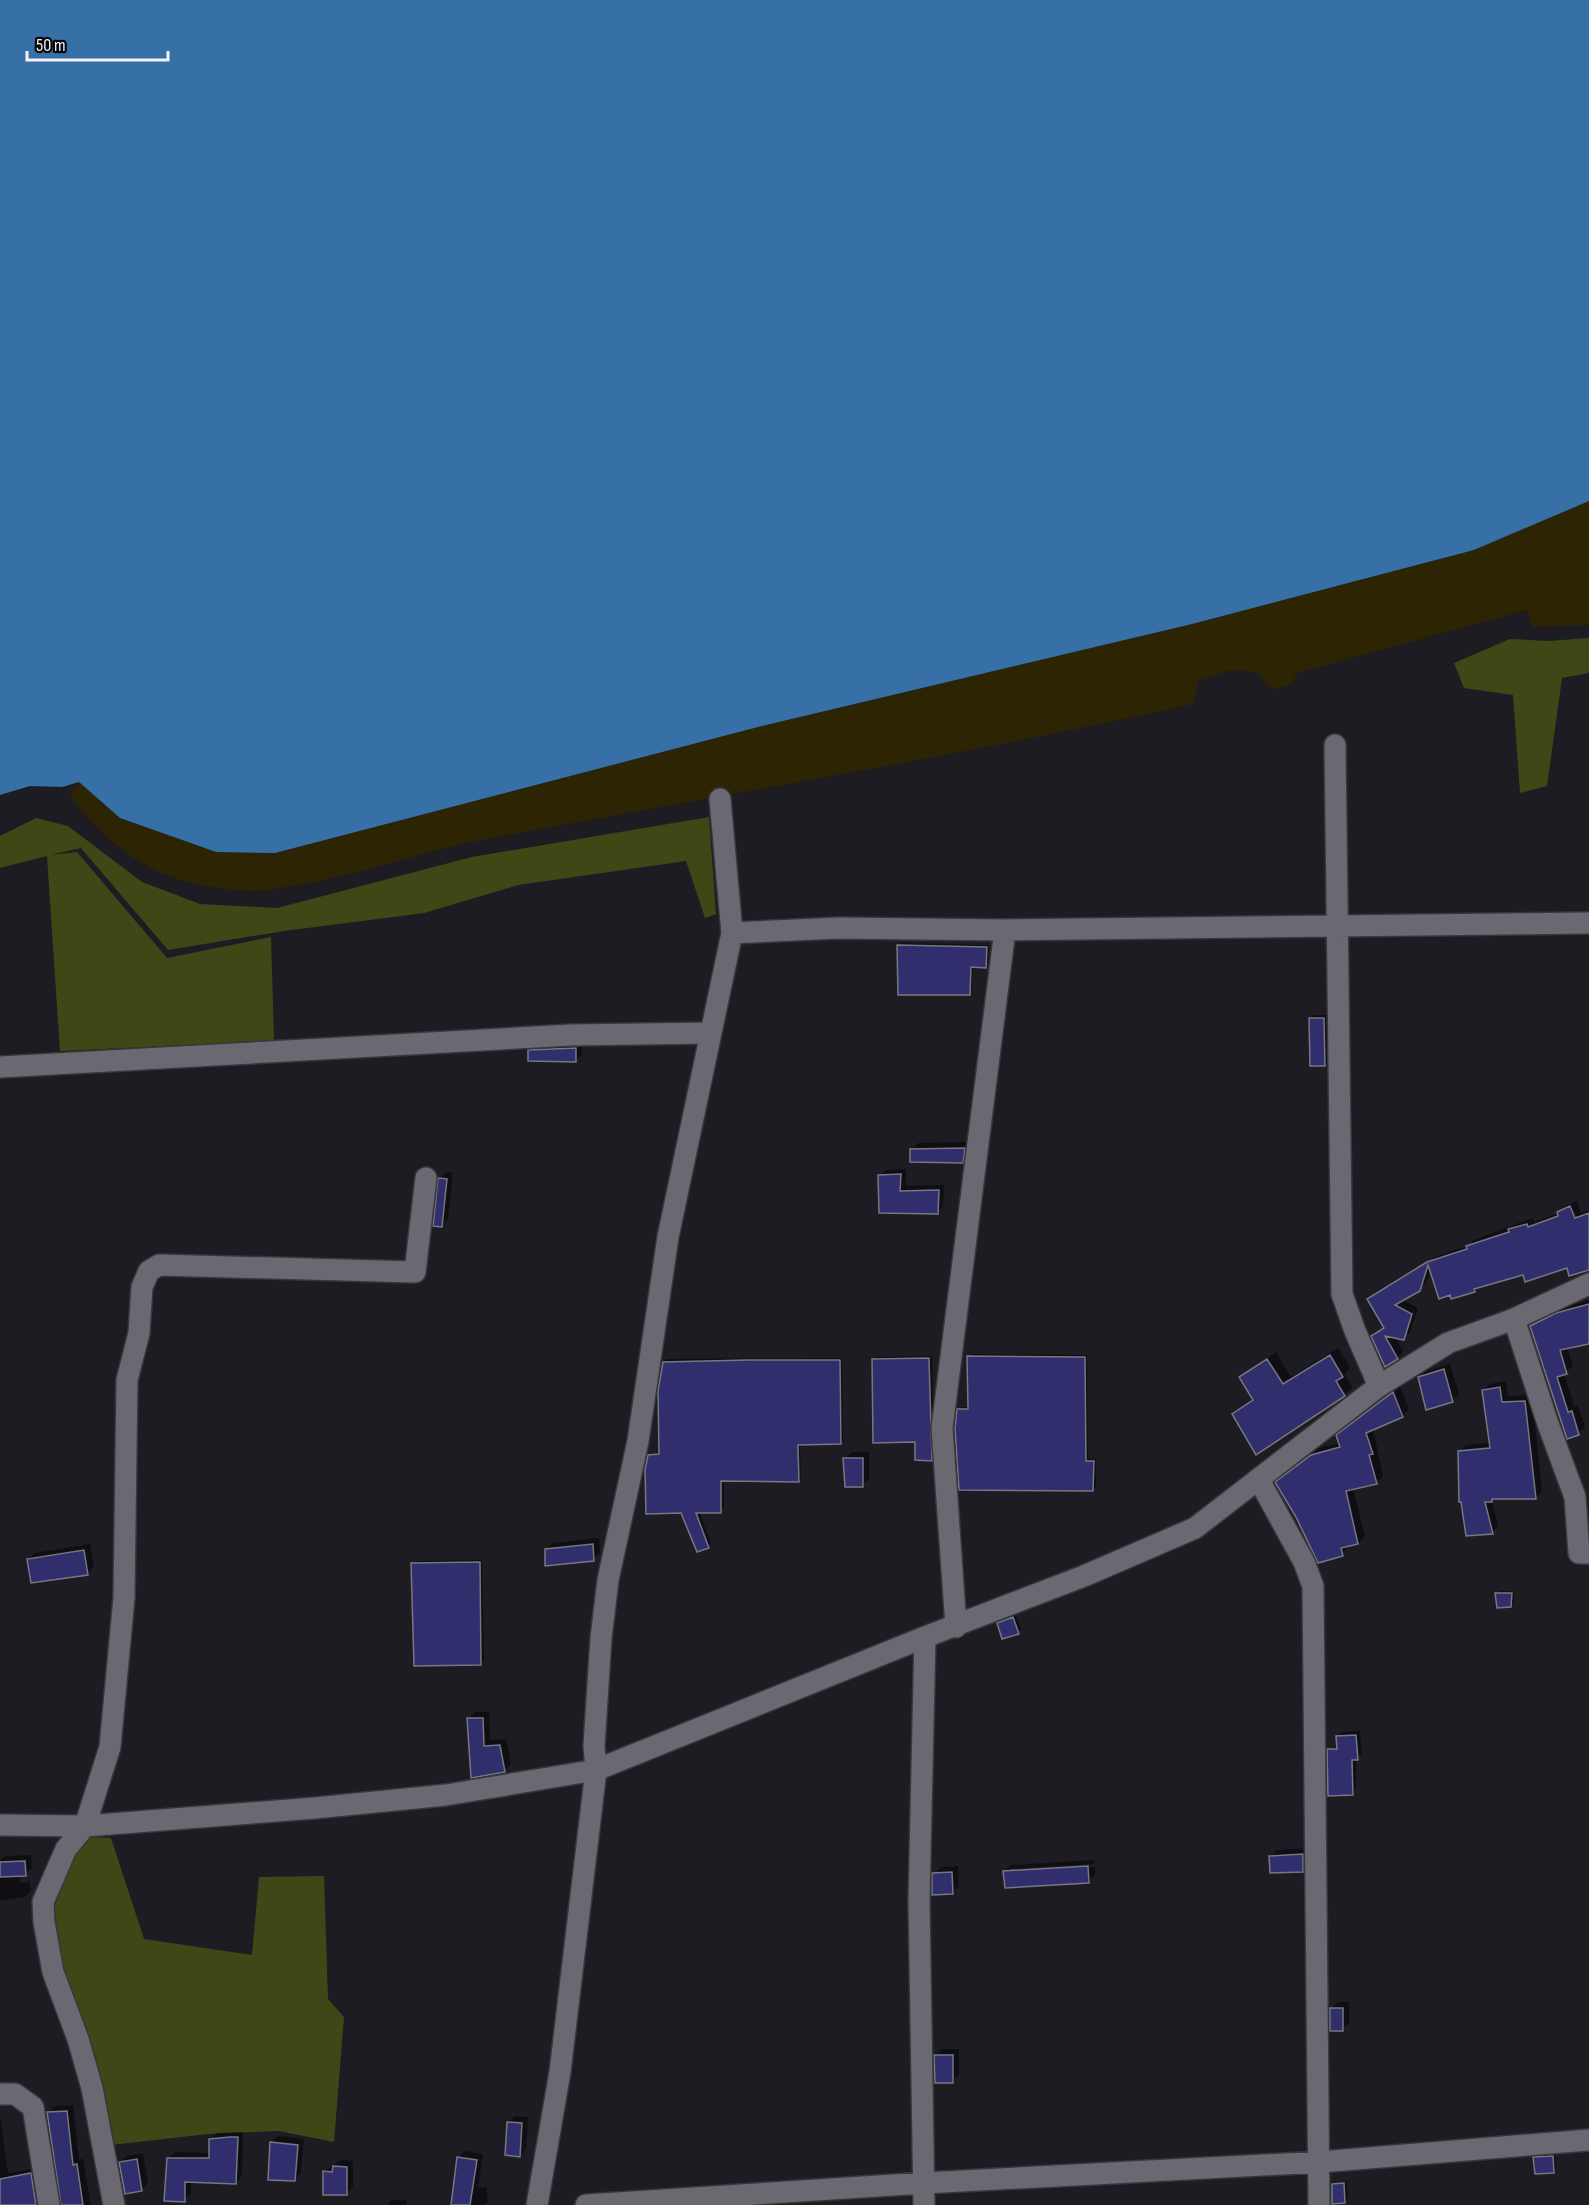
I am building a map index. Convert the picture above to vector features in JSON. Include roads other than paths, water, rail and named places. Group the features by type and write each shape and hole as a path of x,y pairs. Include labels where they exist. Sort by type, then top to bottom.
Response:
{"street":[{"path":"1335,745 1342,1294 1379,1386"},
{"path":"537,2205 560,2072 596,1770 594,1746 601,1638 608,1581 638,1441 668,1237 695,1119 709,1033 732,933 720,799"},
{"path":"732,933 839,928 1005,930 1589,923"},
{"path":"956,1627 942,1428 1005,930"},
{"path":"0,1067 571,1035 709,1033"},
{"path":"114,2205 92,2088 78,2039 53,1972 44,1922 43,1902 66,1849 85,1826 110,1747 124,1598 127,1380 139,1333 142,1287 149,1271 159,1265 415,1272 426,1178"},
{"path":"0,1825 85,1826 446,1795 596,1770 925,1637 956,1627 1195,1528 1379,1386 1448,1343 1514,1319 1589,1284"},
{"path":"1514,1319 1548,1424 1575,1497 1579,1553 1589,1553"},
{"path":"1259,1480 1304,1562 1313,1586 1320,2205"},
{"path":"924,2205 919,1901 925,1637"},
{"path":"0,2094 15,2094 24,2098 33,2107 49,2205"},
{"path":"586,2205 924,2182 1320,2162 1589,2140"}],"water":[{"path":"0,0 1589,0 1589,501 1474,550 1192,624 762,726 275,853 216,852 120,818 79,782 62,787 30,786 0,795"}]}
